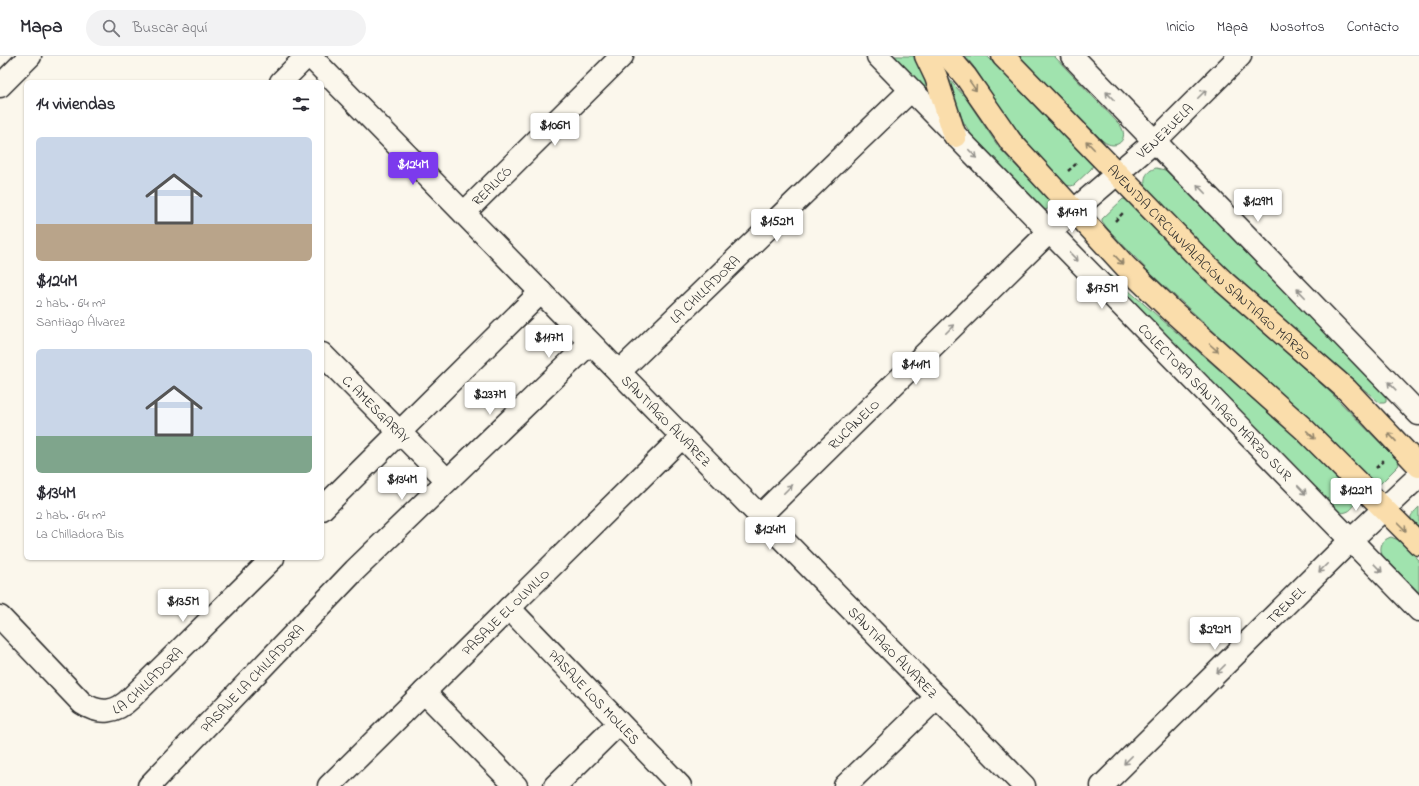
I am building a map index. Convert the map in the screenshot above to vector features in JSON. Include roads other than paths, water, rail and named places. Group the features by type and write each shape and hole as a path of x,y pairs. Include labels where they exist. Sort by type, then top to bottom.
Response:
{"main road":[{"path":"926,56 934,73 955,136"},
{"path":"948,56 966,77 1011,142 1126,267 1153,294 1299,424 1419,544"},
{"name":"AVENIDA CIRCUNVALACIÓN SANTIAGO MARZO","path":"1003,56 1215,274 1347,390 1419,466"}],"street":[{"path":"1,82 30,56"},
{"path":"283,80 308,56"},
{"name":"SANTIAGO ÁLVAREZ","path":"308,56 464,213 1024,786"},
{"name":"REALICÓ","path":"464,213 622,56"},
{"name":"COLECTORA SANTIAGO MARZO SUR","path":"878,56 1419,610"},
{"path":"1072,56 1419,414"},
{"name":"VENEZUELA","path":"1049,232 1154,142 1240,56"},
{"name":"LA CHILLADORA","path":"619,372 911,90"},
{"name":"RUCANELO","path":"760,516 1049,232"},
{"path":"324,507 541,292"},
{"name":"PASAJE LA CHILLADORA","path":"149,786 355,570 590,343"},
{"name":"C. AMESGARAY","path":"324,356 448,480"},
{"name":"PASAJE EL OLIVILLO","path":"329,786 682,437"},
{"name":"TRENEL","path":"1102,786 1351,540 1419,476"},
{"name":"LA CHILLADORA","path":"0,617 77,698 89,707 104,711 119,708 132,698 268,560"},
{"name":"PASAJE LOS MOLLES","path":"509,608 680,786"},
{"path":"424,692 516,786"},
{"path":"845,786 937,697"},
{"path":"555,786 619,723"}]}
